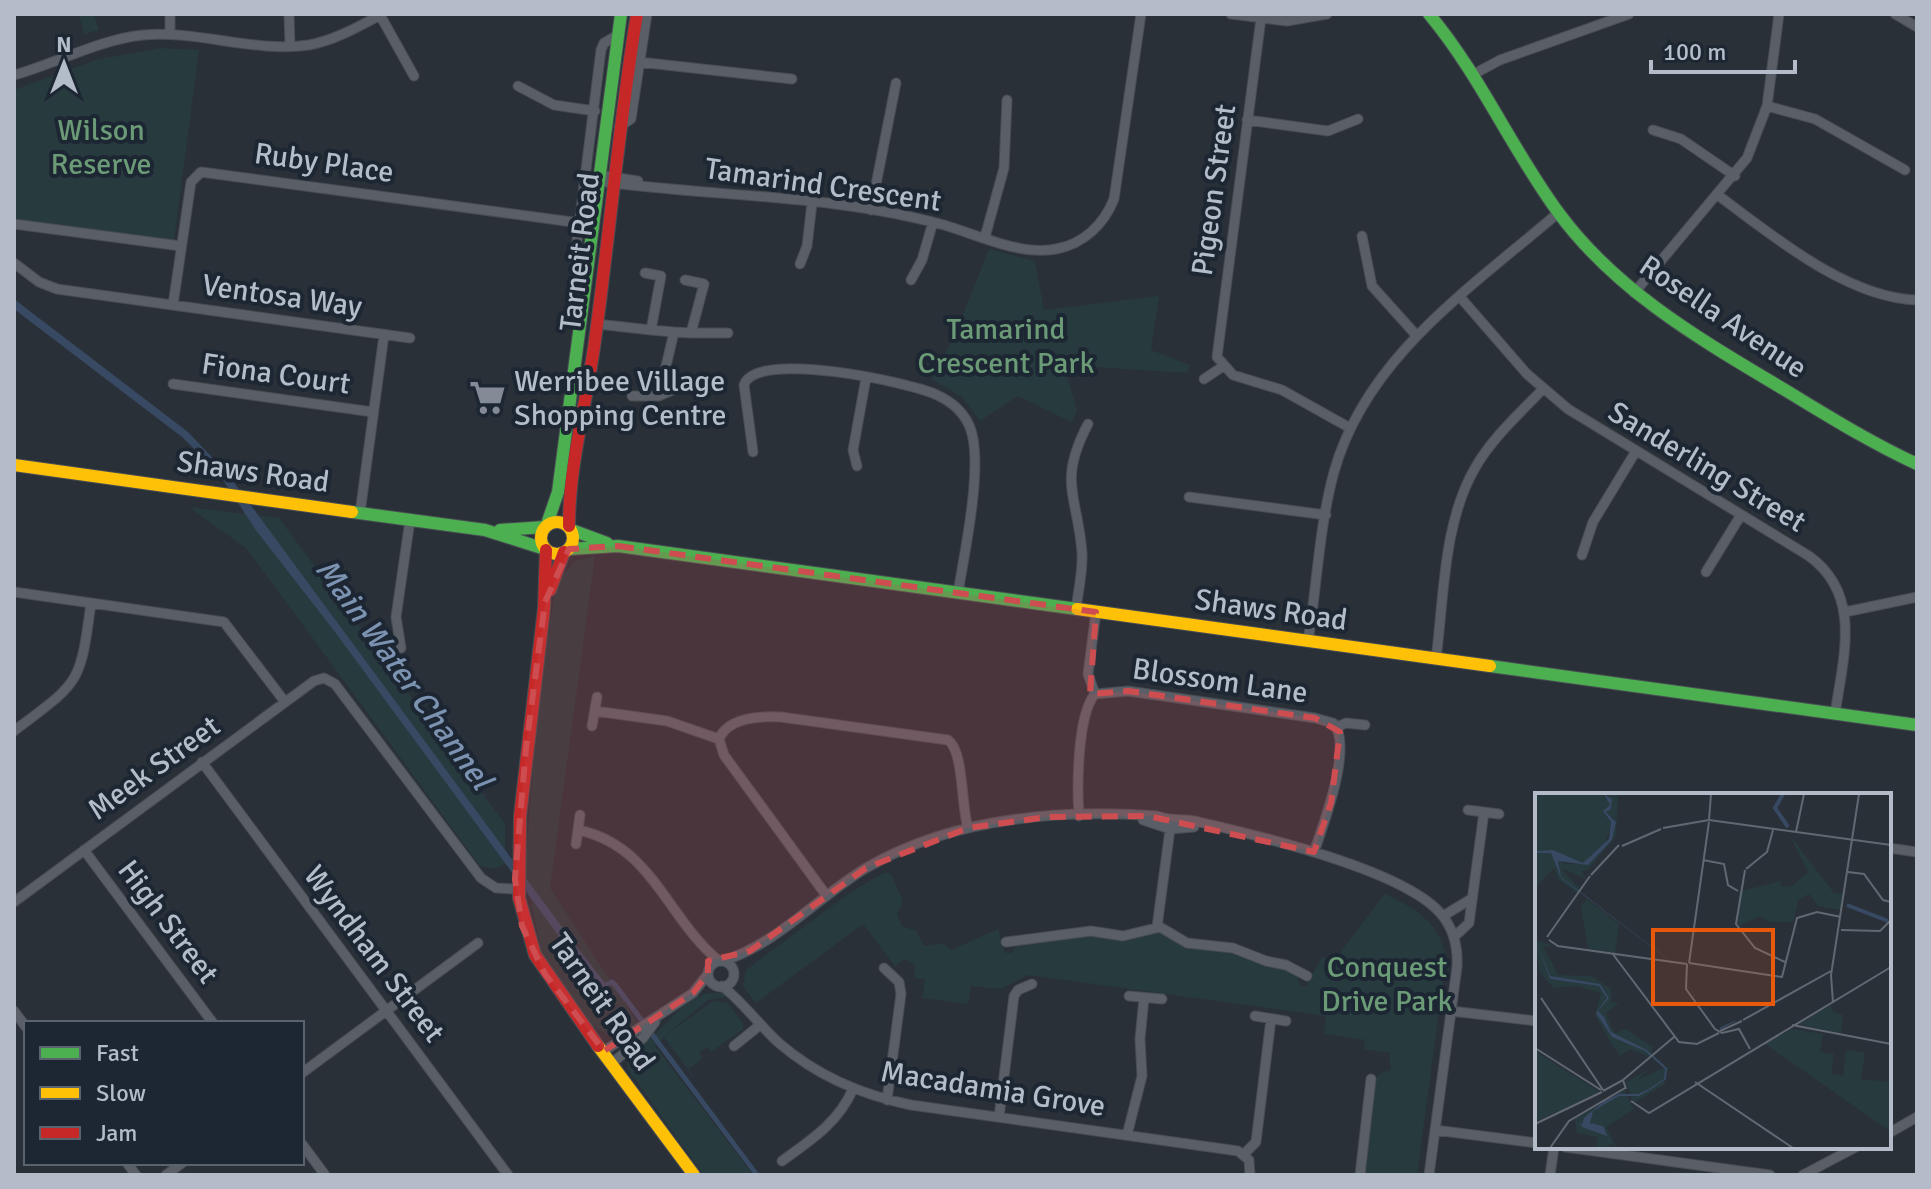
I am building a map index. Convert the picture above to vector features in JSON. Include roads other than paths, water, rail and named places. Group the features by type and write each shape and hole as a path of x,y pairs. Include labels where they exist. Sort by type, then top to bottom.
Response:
{"street":[{"path":"170,14 170,34"},
{"path":"289,14 290,46"},
{"path":"14,75 107,41 170,34 290,46 339,36 381,14 414,76"},
{"name":"Tarneit Road","path":"546,525 558,492 571,372 621,14"},
{"name":"Tarneit Road","path":"570,528 569,479 582,432 616,180 619,127 637,14"},
{"name":"Tarneit Road","path":"619,127 631,119 647,14"},
{"name":"Tamarind Crescent","path":"598,178 871,210 933,222 1029,249 1057,249 1084,238 1104,219 1116,190 1141,14"},
{"path":"1231,14 1297,20 1327,14"},
{"name":"Rosella Avenue","path":"1429,14 1474,74 1558,213 1634,293 1763,377 1877,445 1917,464"},
{"path":"1474,74 1500,60 1606,18 1629,14"},
{"path":"1634,293 1719,196 1747,158 1767,106 1779,14"},
{"path":"1895,14 1917,27"},
{"name":"Pigeon Street","path":"1222,367 1217,344 1261,18"},
{"name":"Tarneit Road","path":"584,283 575,265 603,45 618,35"},
{"path":"639,62 792,79"},
{"path":"871,210 896,83"},
{"path":"518,86 548,103 595,111"},
{"path":"985,237 1004,168 1007,100"},
{"path":"1767,106 1815,119 1905,170"},
{"path":"1247,120 1328,131 1358,119"},
{"path":"1653,130 1681,139 1735,176"},
{"name":"Ruby Place","path":"173,305 191,182 203,171 580,223"},
{"path":"1719,196 1771,234 1847,281 1886,297 1917,300"},
{"path":"800,264 806,252 812,203"},
{"path":"1308,641 1334,472 1350,428 1380,376 1417,336 1558,213"},
{"path":"911,280 922,260 933,222"},
{"path":"14,224 181,246"},
{"path":"1362,236 1372,286 1417,336"},
{"name":"Ventosa Way","path":"14,263 39,282 57,289 410,338"},
{"path":"645,273 661,276 651,330"},
{"path":"685,280 704,284 691,333"},
{"name":"Sanderling Street","path":"1460,297 1543,389 1636,451 1817,562 1836,585 1845,612 1847,630 1835,714"},
{"path":"597,324 674,332 728,333"},
{"path":"659,396 674,332"},
{"name":"Ventosa Way","path":"360,513 384,335"},
{"path":"576,344 594,347"},
{"path":"1204,379 1222,367 1233,375 1282,390 1350,428"},
{"path":"753,452 744,390 746,379 757,372 798,368 866,378 938,395 958,410 971,429 975,468 958,593"},
{"path":"571,372 590,376"},
{"path":"857,466 853,450 866,378"},
{"name":"Fiona Court","path":"173,384 373,412"},
{"path":"632,396 659,396 675,389"},
{"path":"1436,659 1454,529 1464,490 1489,446 1543,389"},
{"path":"1076,610 1082,558 1071,480 1076,450 1088,424"},
{"path":"1582,555 1593,522 1636,451"},
{"name":"Shaws Road","path":"14,465 485,530 546,550"},
{"path":"1189,497 1326,515"},
{"path":"1706,572 1741,515"},
{"path":"401,648 396,617 410,520"},
{"path":"561,521 570,528 573,540 567,551 546,550 541,540 546,525 561,521"},
{"name":"Shaws Road","path":"485,530 546,525"},
{"name":"Shaws Road","path":"570,528 618,546 1917,725"},
{"name":"Shaws Road","path":"567,551 618,546"},
{"name":"Tarneit Road","path":"546,550 545,602 524,765 515,889 522,926 538,963 694,1175"},
{"name":"Tarneit Road","path":"545,602 567,551"},
{"path":"14,592 224,622 285,702"},
{"path":"1845,612 1917,597"},
{"path":"14,731 73,684 82,663 91,603"},
{"name":"Blossom Lane","path":"1095,694 1088,674 1096,612"},
{"name":"Meek Street","path":"14,902 314,681 324,678 335,684 481,878 496,888 515,889"},
{"name":"Blossom Lane","path":"1095,694 1128,691 1315,718 1337,727 1346,723 1365,725"},
{"name":"Blossom Lane","path":"1079,816 1078,766 1089,704 1095,694"},
{"path":"592,726 597,697"},
{"path":"595,711 667,721 719,739"},
{"path":"826,895 724,755 719,739 725,729 741,721 767,716 948,740 958,753 963,810 968,828"},
{"name":"Blossom Lane","path":"1314,852 1331,803 1340,743 1337,727"},
{"name":"Wyndham Street","path":"202,762 508,1175"},
{"path":"1468,810 1499,814"},
{"path":"1454,937 1467,927 1484,812"},
{"path":"576,844 580,815"},
{"path":"604,1051 693,993 721,961 750,951 826,895 893,855 968,828 1019,820 1129,817 1170,826 1214,827 1314,852 1409,890 1443,916 1454,937 1458,956 1429,1175"},
{"path":"1157,927 1170,826"},
{"path":"578,830 605,836 626,848 698,944 721,961 733,975"},
{"path":"1891,848 1917,852"},
{"name":"High Street","path":"84,850 212,1021"},
{"path":"1443,916 1471,899"},
{"path":"1006,942 1082,932 1123,936 1157,927 1187,943 1233,948 1291,966 1307,976"},
{"path":"304,1072 478,943"},
{"name":"Macadamia Grove","path":"698,944 708,973 719,986 742,1002 760,1025 797,1057 853,1089 887,1100 1244,1154"},
{"path":"693,993 719,986 733,975 750,951"},
{"path":"884,968 899,982 901,994 887,1100"},
{"name":"Macadamia Grove","path":"733,975 742,1002"},
{"path":"999,1117 1014,996 1018,990 1032,984"},
{"path":"1129,996 1162,999"},
{"path":"1127,1135 1142,1076 1140,1039 1144,998"},
{"path":"1451,1011 1535,1021"},
{"path":"1255,1016 1286,1021"},
{"path":"612,1063 643,1038 657,1019"},
{"path":"1250,1175 1244,1154 1256,1142 1271,1019"},
{"path":"734,1046 760,1025"},
{"path":"1360,1175 1371,1079"},
{"path":"782,1161 828,1128 842,1111 853,1089"},
{"path":"1891,1132 1917,1117"},
{"path":"1435,1130 1535,1143"},
{"path":"304,1147 325,1175"},
{"path":"1550,1175 1554,1149"},
{"path":"1582,1149 1770,1175"},
{"path":"1803,1175 1852,1149"},
{"path":"1666,1175 1667,1163"}],"water":[{"path":"14,299 188,432 227,473 573,942 605,983 612,979 617,983 760,1175 754,1175 612,985 597,988 335,632 255,529 218,472 182,437 14,309"}],"place":[{"name":"Werribee Village Shopping Centre","path":"488,398"}],"park label":[{"name":"Wilson Reserve","path":"101,147"},
{"name":"Tamarind Crescent Park","path":"1006,346"},
{"name":"Conquest Drive Park","path":"1387,984"}],"water label":[{"name":"Main Water Channel","path":"404,674"}]}
